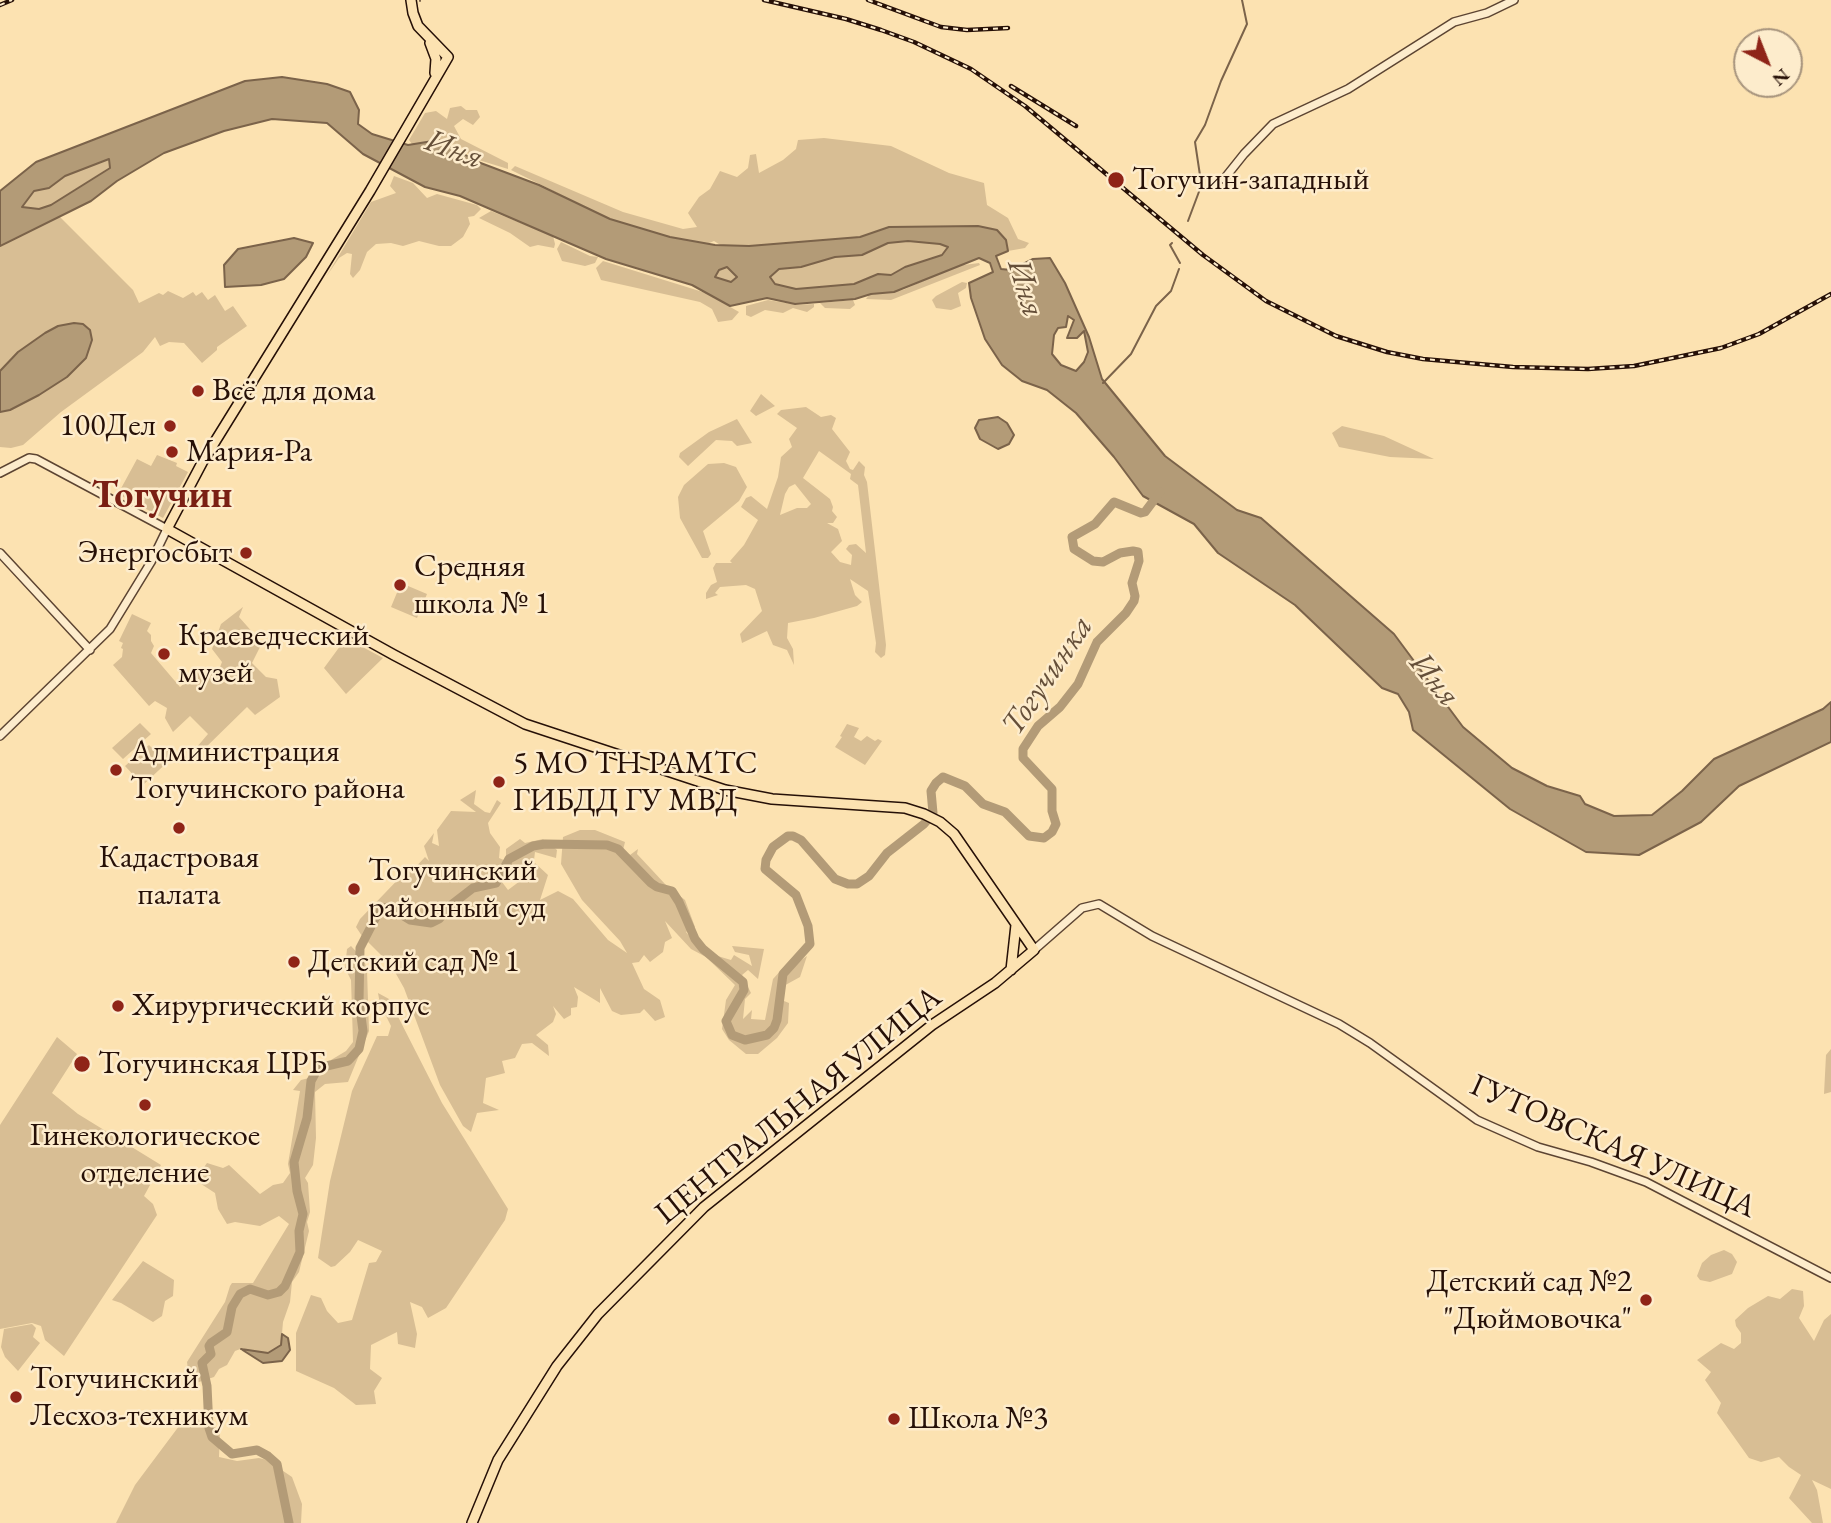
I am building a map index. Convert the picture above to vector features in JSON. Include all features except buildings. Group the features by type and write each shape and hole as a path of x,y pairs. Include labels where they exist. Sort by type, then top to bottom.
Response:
{"main road":[{"path":"412,2 418,26 427,37 436,59 433,82 370,191 203,461 167,529 375,645 525,724 735,792 772,799 905,808 924,814 940,822 954,834 1034,950"},
{"path":"1011,971 1016,923"},
{"path":"1016,942 1024,949 1034,950"},
{"name":"ЦЕНТРАЛЬНАЯ УЛИЦА","path":"472,1523 498,1460 556,1366 598,1314 704,1207 932,1025 1011,971 1034,950"}],"street":[{"path":"1224,179 1273,124 1348,89 1454,22 1487,13 1514,0"},
{"path":"0,473 29,458 36,459 167,529 151,562 110,629 0,736"},
{"path":"0,552 89,650"},
{"name":"ГУТОВСКАЯ УЛИЦА","path":"1034,950 1082,908 1099,904 1152,936 1339,1024 1370,1043 1477,1120 1538,1147 1646,1182 1831,1278"}],"shaded area":[{"path":"461,106 466,110 477,110 480,117 473,125 463,119 454,126 461,139 508,163 508,169 469,157 466,149 439,140 412,144 409,140 425,113 436,111 447,119 450,108"},
{"path":"824,138 891,146 949,173 984,183 987,205 1008,218 1018,239 1029,243 1025,248 1008,251 1006,240 978,226 889,227 860,237 825,241 749,246 722,246 714,241 707,244 670,237 610,219 511,170 515,166 623,212 683,229 697,227 688,213 699,197 710,189 720,171 737,177 748,168 750,155 756,154 759,173 783,160 796,149 798,140"},
{"path":"109,159 110,167 51,205 39,209 21,207 34,191 49,188 65,176"},
{"path":"394,176 413,183 427,198 437,194 477,205 481,209 474,216 468,217 470,224 463,237 451,246 419,241 403,246 391,243 376,244 367,252 360,270 353,278 350,274 352,254 347,253 339,258 326,277 371,202 396,193 390,186"},
{"path":"491,211 553,236 554,248 538,245 530,247 510,233 479,218"},
{"path":"59,216 133,290 139,303 168,291 183,298 193,292 196,296 202,292 208,300 215,295 225,311 233,306 247,326 217,347 202,363 184,343 169,342 160,346 155,337 143,352 61,412 23,445 0,447 0,247"},
{"path":"908,241 948,247 942,255 905,267 891,275 878,274 854,284 796,289 775,284 770,277 779,269 801,267 835,257 862,255 888,243"},
{"path":"561,242 598,257 595,263 585,266 562,261 557,249"},
{"path":"603,261 706,293 739,312 732,320 718,322 712,309 700,302 601,280 596,268"},
{"path":"980,265 891,300 866,299 869,295 903,290 956,266"},
{"path":"727,266 737,277 730,282 714,277 719,270"},
{"path":"962,282 967,283 966,288 958,293 961,306 951,310 936,308 932,300 936,296"},
{"path":"768,300 798,305 814,304 814,307 807,312 793,308 783,313 765,310 751,317 746,315 746,306"},
{"path":"853,300 855,305 850,309 825,308 820,303"},
{"path":"761,394 775,406 756,416 750,411"},
{"path":"806,407 821,417 831,415 836,418 832,429 850,452 846,461 850,469 853,470 859,461 865,467 886,645 885,655 881,658 875,652 868,591 850,579 855,595 862,602 857,606 788,623 787,638 793,649 794,665 787,650 773,645 767,631 742,643 740,634 762,611 755,589 746,585 720,587 715,593 718,595 706,599 711,585 717,582 713,568 716,563 732,563 730,561 744,545 758,520 741,507 746,498 751,496 767,509 778,477 781,457 792,447 789,439 797,428 777,414 781,410","holes":["819,451 851,474 850,479 858,485 866,553 856,544 849,545 846,549 852,555 851,565 840,562 831,552 842,541 838,529 827,523 833,523 837,517 832,511 830,499 803,478","795,484 811,504 807,508 797,508 780,515 785,494 789,487"]},
{"path":"737,419 752,443 737,446 732,441 716,440 688,466 679,457 680,453 709,432"},
{"path":"1342,426 1384,436 1434,459 1390,457 1339,447 1332,433"},
{"path":"157,455 177,463 176,466 188,472 163,518 118,494 137,459 151,466"},
{"path":"724,463 736,467 747,487 739,501 703,531 711,554 708,558 702,558 680,518 678,497 684,485 708,464"},
{"path":"401,583 427,594 417,618 391,607"},
{"path":"243,607 239,617 262,643 252,663 266,677 277,679 280,697 255,715 247,707 200,753 196,748 208,734 190,716 173,732 165,718 167,708 155,701 149,706 113,665 122,657 123,643 119,641 132,614 151,623 147,631 154,646 151,653 180,687 202,669 217,675 222,662 212,649 221,624"},
{"path":"346,638 383,658 346,694 324,668"},
{"path":"140,723 151,734 123,759 112,748"},
{"path":"847,724 859,728 854,737 861,741 867,736 875,741 882,741 865,765 835,747"},
{"path":"149,745 158,754 166,747 174,756 143,785 125,766"},
{"path":"476,790 474,804 485,812 490,813 497,800 501,803 488,823 490,833 500,847 499,858 506,861 506,849 520,839 525,843 543,839 557,850 556,858 535,852 534,860 516,871 506,871 502,882 508,890 532,872 535,863 548,875 540,900 558,891 573,899 608,940 627,953 620,941 582,900 561,864 563,837 580,830 595,830 625,842 623,850 630,855 638,849 637,854 665,884 685,900 695,927 686,932 701,951 731,960 734,955 752,966 749,955 735,952 732,946 764,949 758,979 748,970 742,975 751,993 745,999 743,1019 752,1010 751,1019 765,1020 773,979 783,968 779,981 784,979 797,963 807,956 800,977 780,988 784,1001 789,1003 788,1023 777,1038 758,1054 746,1054 729,1040 722,1029 726,1000 735,985 706,957 691,949 665,921 672,938 665,942 663,952 650,962 644,955 639,962 632,963 644,989 660,1000 665,1017 655,1021 644,1009 640,1013 621,1015 612,1011 600,988 600,1003 574,987 578,997 577,1007 571,1008 571,1015 564,1019 553,1006 556,1014 553,1022 536,1035 548,1045 549,1056 532,1043 522,1044 515,1058 502,1061 505,1073 486,1078 483,1103 499,1110 477,1113 471,1132 463,1126 440,1085 404,988 391,965 356,927 360,919 409,868 411,872 425,857 429,861 424,846 434,833 432,843 439,846 437,830 451,811 476,812 460,800"},
{"path":"351,946 364,960 367,970 369,1031 348,1082 325,1084 315,1092 316,1138 313,1165 305,1178 308,1183 309,1231 299,1272 292,1282 281,1345 268,1353 249,1352 243,1348 235,1351 227,1365 219,1369 214,1377 190,1385 187,1362 225,1302 230,1286 232,1283 253,1283 289,1224 279,1216 260,1226 235,1222 227,1224 218,1209 215,1193 195,1180 207,1163 223,1168 229,1165 260,1194 273,1185 283,1183 290,1173 288,1164 300,1091 293,1090 301,1080 325,1074 331,1060 346,1051 353,1042 351,980 345,968 347,949"},
{"path":"378,993 389,999 442,1103 508,1209 505,1220 446,1308 428,1318 422,1307 410,1302 417,1334 415,1348 398,1344 397,1332 371,1345 370,1369 382,1378 374,1391 376,1404 356,1405 334,1388 296,1371 296,1333 311,1295 321,1298 327,1311 338,1323 352,1320 369,1263 376,1262 382,1251 358,1240 335,1266 331,1267 318,1258 330,1181 352,1091 377,1036 388,1036 391,1026 380,1004"},
{"path":"57,1037 77,1054 52,1093 78,1114 161,1165 144,1196 153,1204 157,1215 64,1356 45,1340 41,1326 32,1323 0,1329 0,1125"},
{"path":"1831,1049 1831,1092 1824,1094 1826,1055"},
{"path":"1724,1250 1732,1254 1737,1262 1732,1274 1710,1282 1700,1280 1697,1276 1702,1263 1711,1255"},
{"path":"143,1261 174,1280 173,1296 165,1301 162,1316 153,1322 112,1300"},
{"path":"1792,1289 1803,1291 1804,1306 1799,1318 1814,1341 1824,1320 1831,1314 1831,1489 1812,1480 1817,1490 1823,1523 1812,1523 1789,1498 1801,1475 1779,1457 1761,1462 1749,1458 1717,1413 1721,1403 1705,1380 1711,1372 1697,1360 1721,1343 1734,1349 1741,1343 1741,1333 1735,1320 1768,1296 1780,1299"},
{"path":"32,1324 36,1328 33,1337 40,1343 18,1371 5,1357 1,1347 4,1329"},
{"path":"188,1414 220,1430 219,1457 237,1461 259,1458 267,1460 292,1477 302,1504 301,1523 116,1523 135,1485"}],"water":[{"name":"Иня","path":"282,77 327,84 350,92 359,110 358,124 372,134 408,145 439,140 478,162 539,185 610,219 670,237 715,245 749,246 860,237 889,227 978,226 997,230 1006,240 1008,251 996,256 1001,269 1011,270 1033,259 1050,258 1065,283 1089,337 1102,379 1165,456 1237,510 1261,518 1394,634 1463,727 1512,768 1547,786 1580,796 1585,804 1614,816 1652,815 1682,791 1714,759 1823,709 1831,702 1831,742 1739,786 1701,822 1639,855 1586,852 1510,809 1413,730 1409,712 1398,694 1382,688 1295,605 1218,553 1194,524 1143,496 1076,413 1047,390 1022,381 1002,365 985,339 971,298 969,283 993,272 990,263 979,258 894,292 855,299 795,304 767,298 730,306 692,285 606,259 460,196 425,187 363,154 327,123 272,119 224,131 164,153 117,181 91,201 0,246 0,191 36,162 245,81","holes":["109,159 110,168 51,205 39,209 22,207 34,191 49,188 65,176","908,241 948,247 942,255 905,267 891,275 878,274 854,284 796,289 775,284 770,277 779,269 801,267 835,257 862,255 888,243","727,267 737,277 731,282 715,277 719,270","1068,316 1074,320 1067,338 1077,338 1084,331 1088,352 1076,371 1061,365 1052,354 1054,335 1058,328 1066,327"]},
{"path":"294,238 313,243 306,257 284,279 261,285 225,287 224,265 238,249"},
{"path":"83,324 90,330 92,340 86,358 67,377 39,395 10,410 0,412 0,371 18,352 45,333 58,326"},
{"path":"998,417 1007,423 1014,435 1009,444 998,449 980,439 975,428 979,420"},
{"path":"282,1334 288,1338 290,1350 282,1361 263,1363 241,1349 268,1353 281,1345"}],"waterway":[{"path":"1201,182 1195,142 1205,125 1221,81 1247,24 1242,0"},
{"path":"1188,221 1200,189"},
{"path":"1172,243 1170,245 1180,263"},
{"path":"1103,383 1131,354 1156,306 1171,291 1179,269"},
{"name":"Тогучинка","path":"289,1523 277,1464 257,1450 232,1454 212,1437 202,1363 211,1354 211,1343 227,1332 232,1307 240,1294 250,1289 268,1295 279,1292 285,1286 300,1252 299,1231 303,1214 294,1162 307,1118 311,1081 318,1068 348,1061 359,1049 363,1031 359,1001 360,948 377,915 383,908 389,907 410,920 431,923 473,888 496,883 509,859 533,846 607,845 618,849 651,883 672,891 695,939 703,949 743,982 744,990 726,1021 732,1035 745,1040 767,1035 777,1020 783,974 810,944 808,926 796,895 765,869 766,860 773,847 788,836 801,840 835,879 857,884 869,876 887,853 924,824 933,813 931,791 943,777 965,786 983,804 1005,812 1029,836 1044,838 1052,832 1056,824 1052,811 1052,789 1023,758 1023,749 1038,726 1060,707 1078,684 1097,642 1126,613 1134,601 1132,583 1139,561 1138,552 1133,551 1120,553 1103,562 1093,561 1074,549 1072,537 1095,524 1114,502 1141,513 1145,512 1160,492"}],"railway":[{"path":"0,5 12,0"},
{"path":"764,0 881,30 914,42 971,69 1025,106 1203,255 1266,301 1336,336 1387,352 1423,359 1513,367 1588,369 1634,366 1721,348 1759,334 1831,294"},
{"path":"868,0 941,27 967,30 1008,28"},
{"path":"1011,86 1076,126"}],"place":[{"name":"Тогучин-западный","path":"1116,180"},
{"name":"Всё для дома","path":"198,391"},
{"name":"100Дел","path":"170,426"},
{"name":"Мария-Ра","path":"172,452"},
{"name":"Энергосбыт","path":"246,553"},
{"name":"Средняя школа № 1","path":"400,585"},
{"name":"Краеведческий музей","path":"164,654"},
{"name":"Администрация Тогучинского района","path":"116,770"},
{"name":"5 МО ТН РАМТС ГИБДД ГУ МВД","path":"499,782"},
{"name":"Кадастровая палата","path":"179,828"},
{"name":"Тогучинский районный суд","path":"354,889"},
{"name":"Детский сад № 1","path":"294,962"},
{"name":"Хирургический корпус","path":"118,1006"},
{"name":"Тогучинская ЦРБ","path":"82,1064"},
{"name":"Гинекологическое отделение","path":"145,1105"},
{"name":"Детский сад №2 \"Дюймовочка\"","path":"1646,1300"},
{"name":"Тогучинский Лесхоз-техникум","path":"16,1397"},
{"name":"Школа №3","path":"894,1419"}],"district":[{"name":"Тогучин","path":"162,497"}]}
